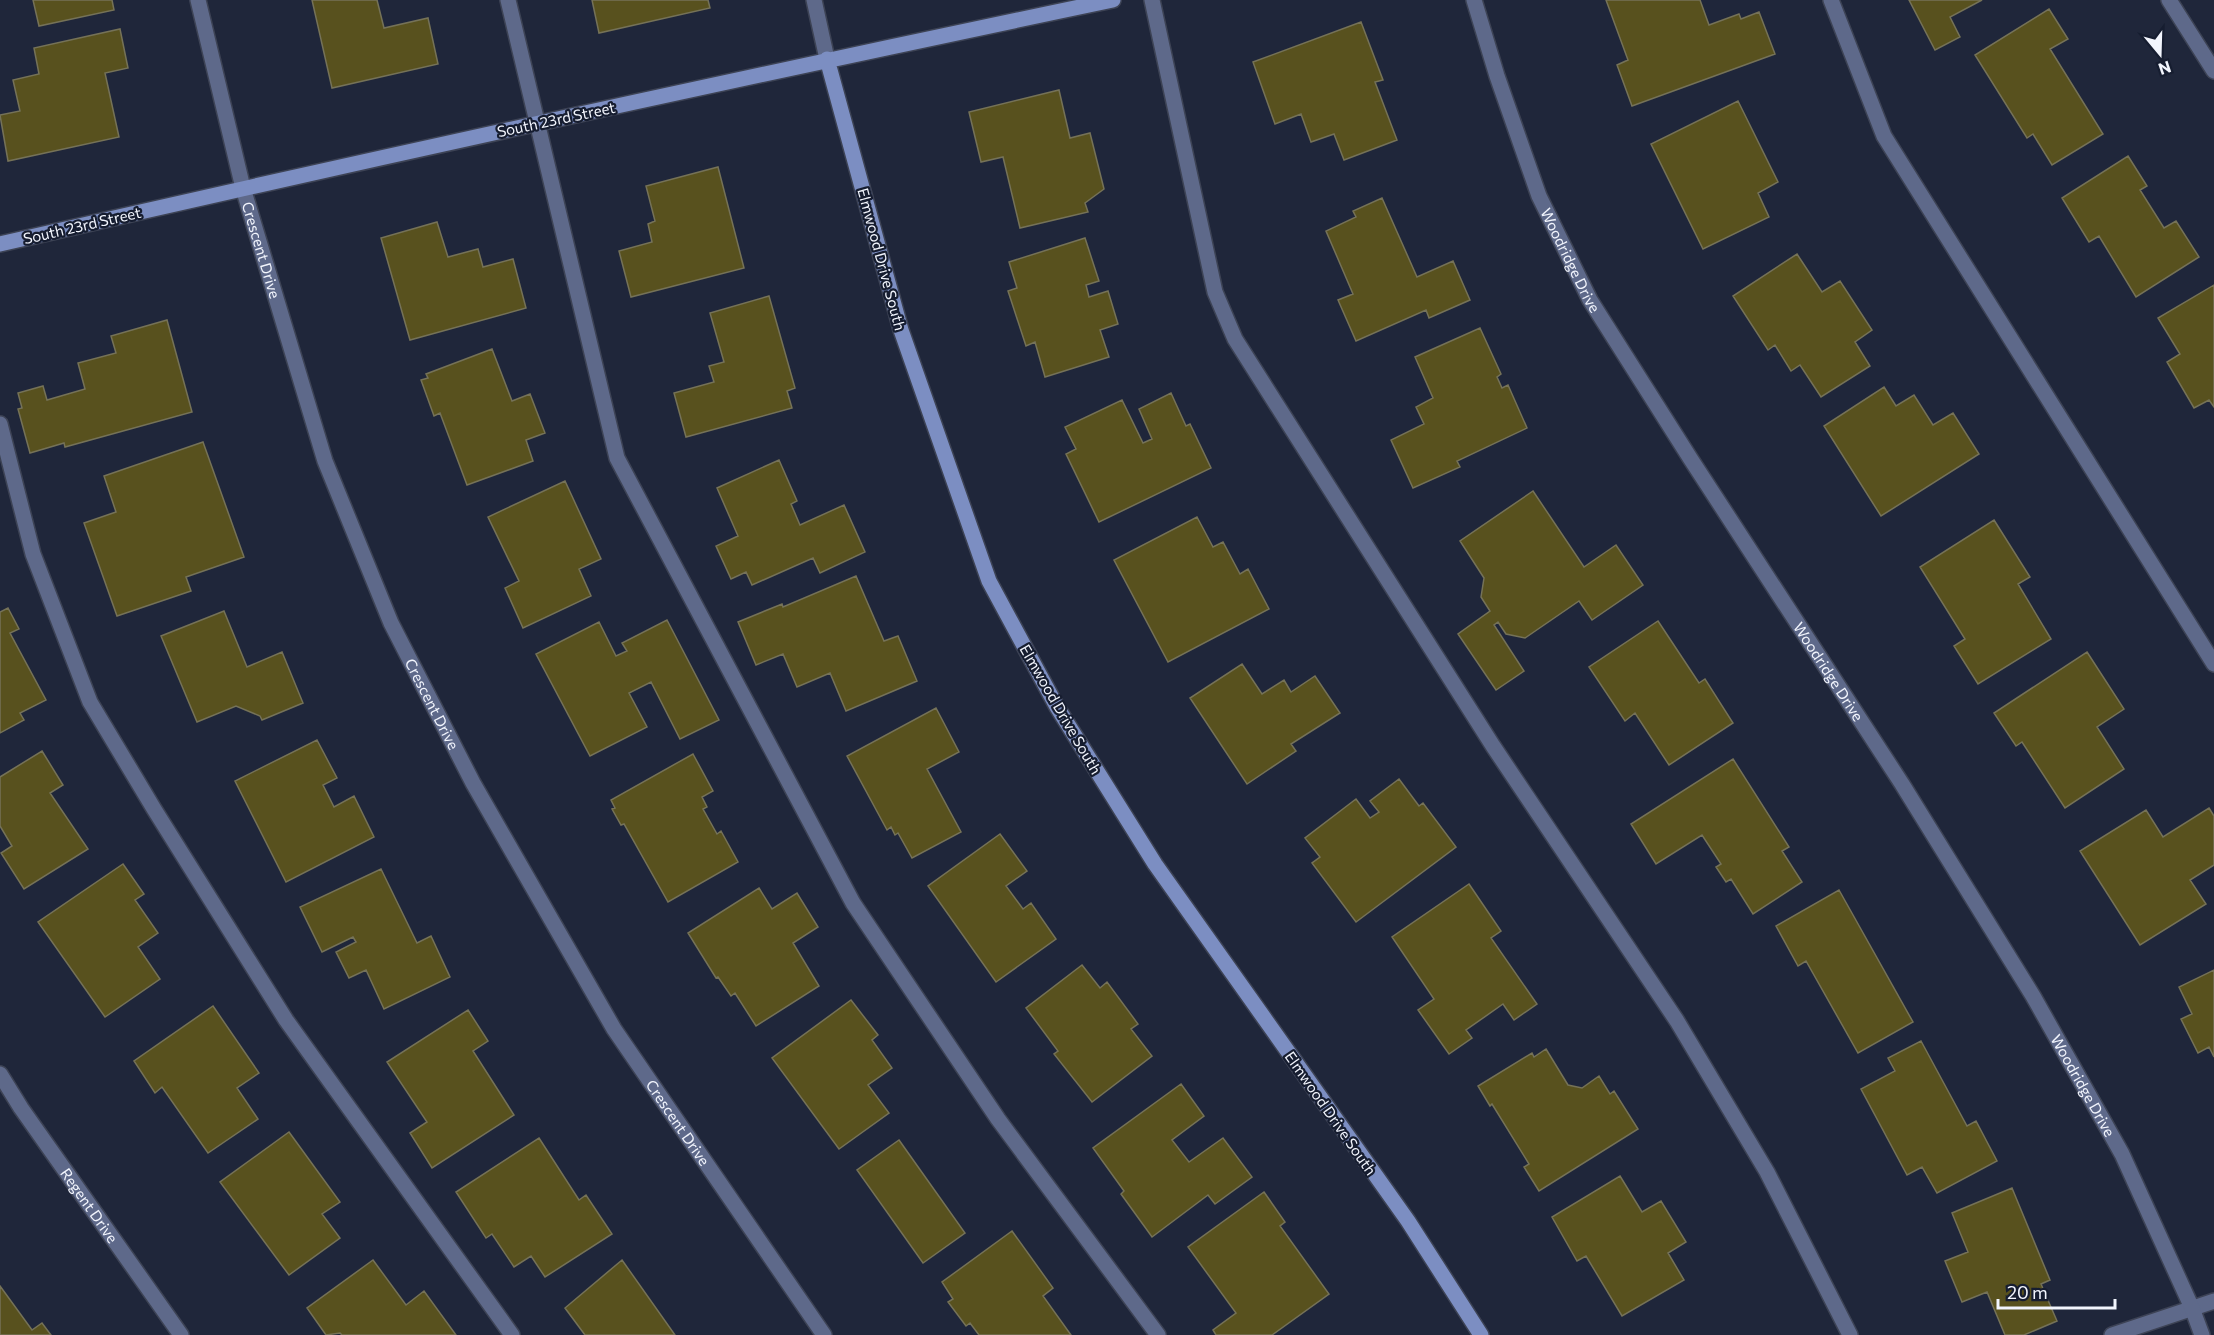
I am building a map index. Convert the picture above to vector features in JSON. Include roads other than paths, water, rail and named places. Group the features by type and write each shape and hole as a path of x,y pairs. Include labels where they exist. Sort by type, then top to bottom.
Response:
{"street":[{"name":"Crescent Drive","path":"198,0 243,188 325,461 397,633 473,783 614,1029 824,1335"},
{"path":"508,0 617,458 853,903 998,1119 1158,1335"},
{"name":"Elmwood Drive South","path":"814,0 827,59 901,330 989,581 1057,707 1155,864 1408,1221 1481,1335"},
{"name":"South 23rd Street","path":"0,244 827,59 1113,0"},
{"path":"1152,0 1215,292 1235,339 1494,746 1677,1021 1767,1172 1850,1335"},
{"name":"Woodridge Drive","path":"1474,0 1497,76 1539,196 1590,300 1902,784 2033,996 2122,1154 2202,1335"},
{"path":"1831,0 1884,136 2214,664"},
{"path":"2169,0 2214,71"},
{"path":"0,424 33,554 90,702 286,1020 512,1335"},
{"name":"Regent Drive","path":"0,1074 21,1108 181,1335"},
{"path":"2112,1335 2214,1301"}]}
